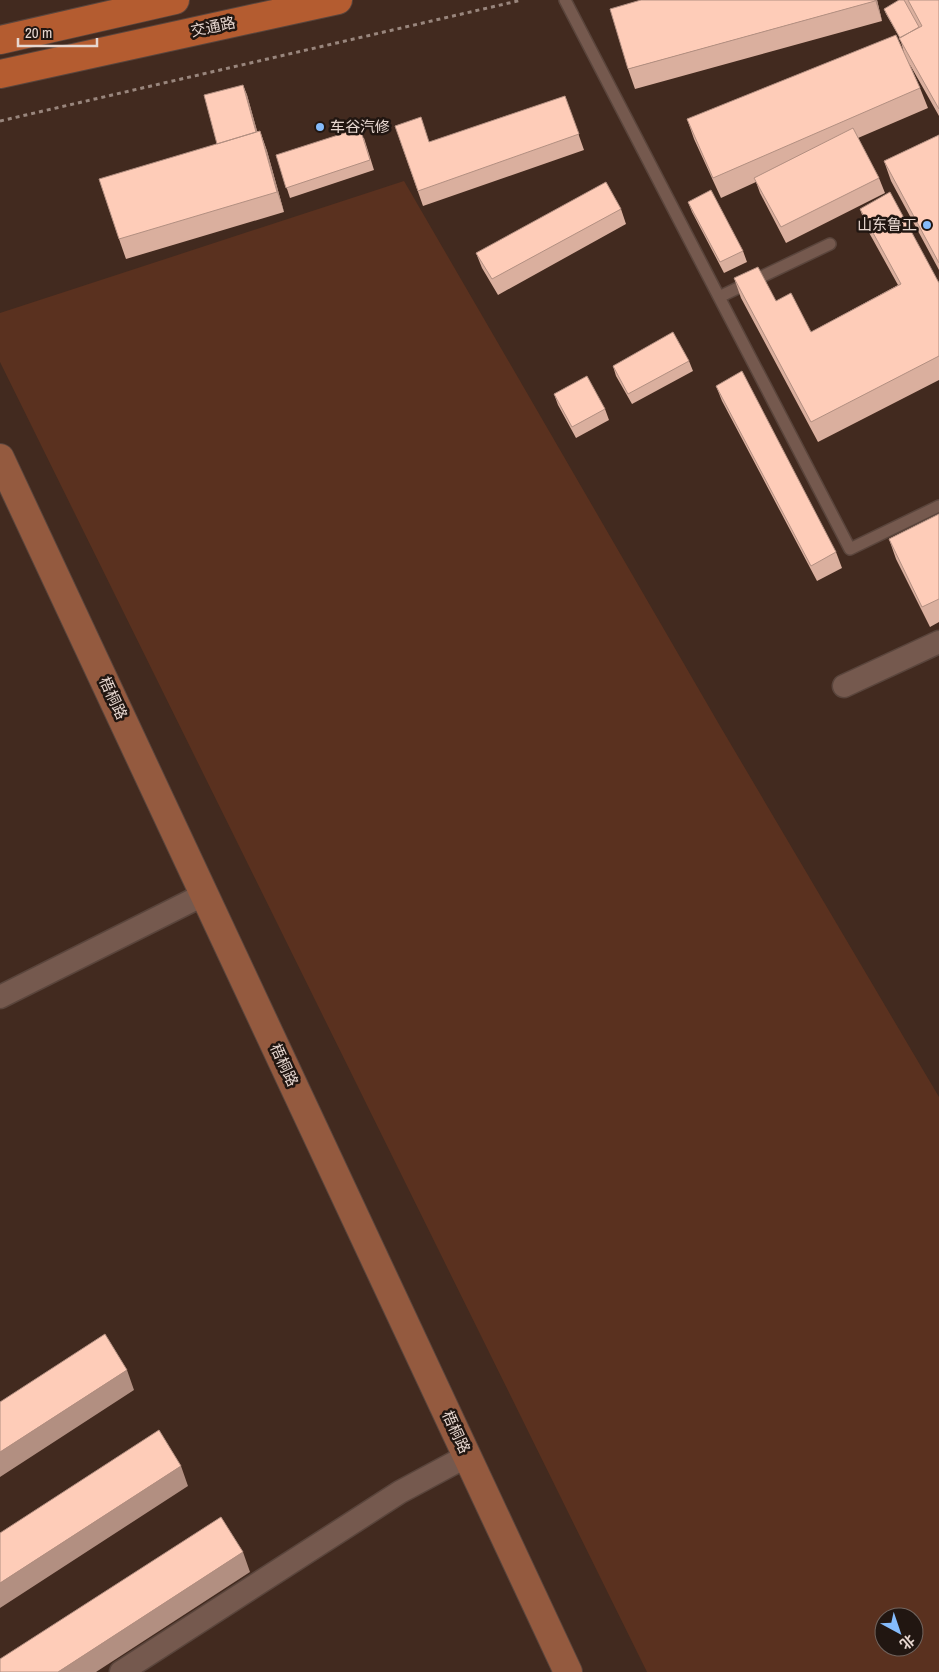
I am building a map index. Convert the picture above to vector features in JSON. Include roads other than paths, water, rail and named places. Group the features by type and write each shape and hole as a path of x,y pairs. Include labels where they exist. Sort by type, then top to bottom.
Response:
{"main road":[{"path":"0,40 175,0"},
{"name":"交通路","path":"0,74 338,0"}],"street":[{"name":"梧桐路","path":"0,458 568,1672"},
{"path":"844,686 939,642"},
{"path":"0,997 205,894"},
{"path":"121,1672 400,1492 467,1456"}],"lane":[{"path":"565,0 850,550 939,506"},
{"path":"719,297 830,244"}],"place":[{"name":"车谷汽修","path":"320,127"},
{"name":"山东鲁工","path":"927,225"}]}
